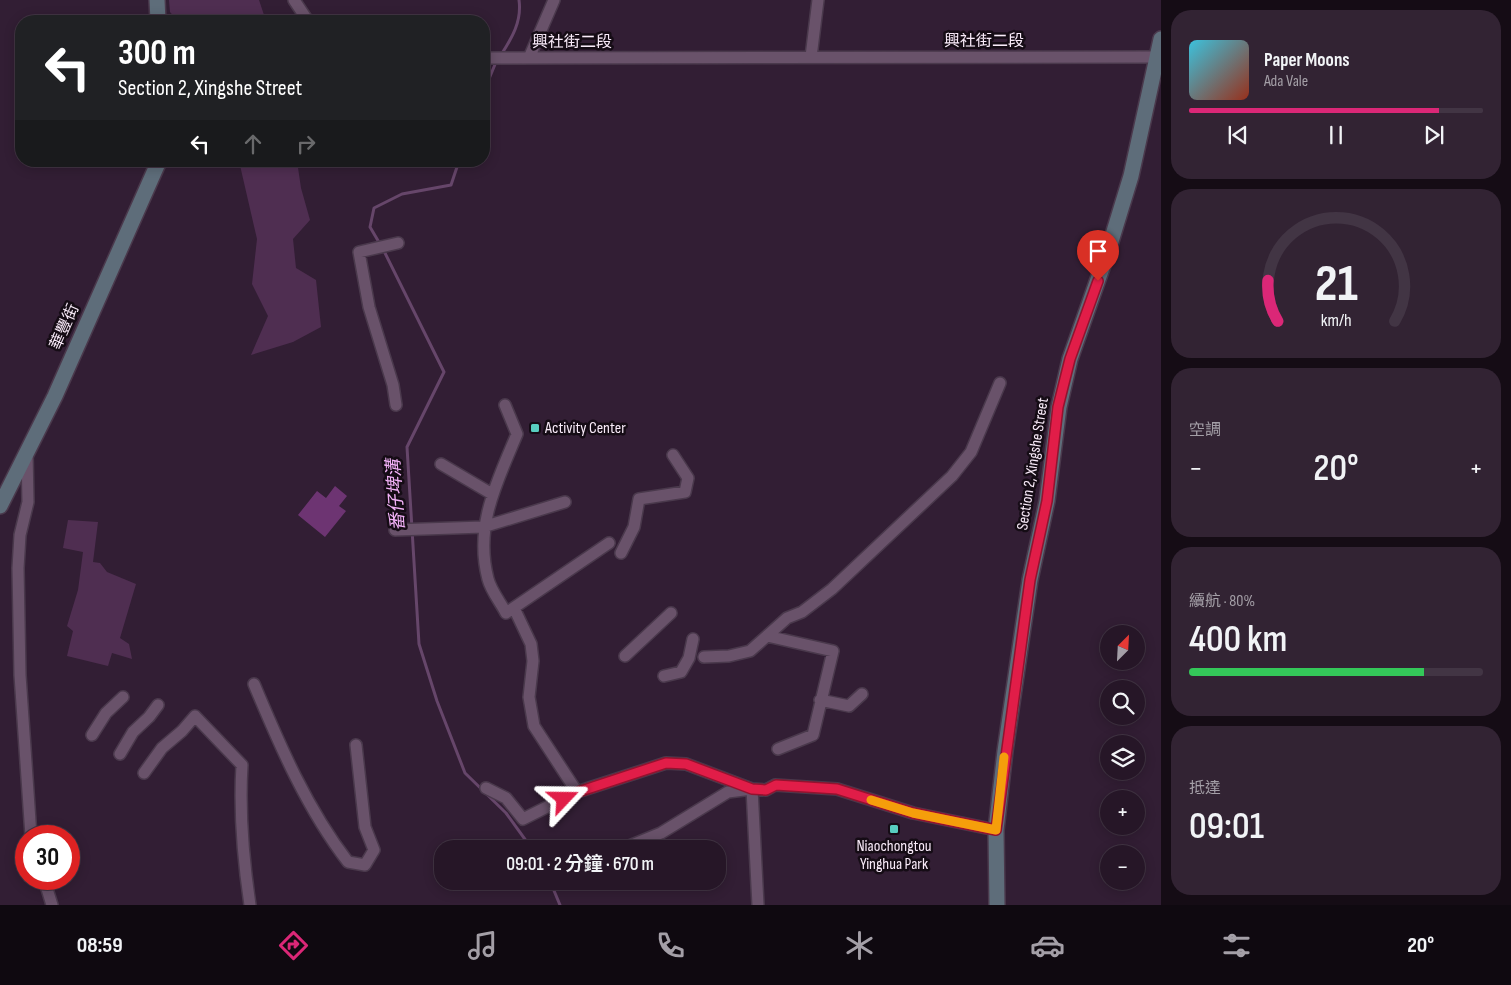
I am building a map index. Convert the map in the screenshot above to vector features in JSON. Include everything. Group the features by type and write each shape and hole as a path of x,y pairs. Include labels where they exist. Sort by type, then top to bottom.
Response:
{"street":[{"path":"157,0 158,15"},
{"path":"294,0 304,15"},
{"path":"529,58 554,0"},
{"path":"811,57 818,0"},
{"name":"Section 2, Xingshe Street","path":"997,905 996,830 1030,580 1047,501 1058,407 1070,359 1109,248 1131,176 1161,39"},
{"name":"興社街二段","path":"490,58 1156,57"},
{"name":"華豐街","path":"0,506 55,396 156,167"},
{"path":"396,405 393,385 369,307 359,252 398,243"},
{"path":"704,657 729,656 750,651 787,618 802,612 832,589 952,476 971,452 1000,383"},
{"path":"505,405 517,434 492,494 483,527 488,580 506,613 609,543"},
{"path":"27,450 28,502 20,535 18,568 20,675 30,825"},
{"path":"622,553 634,527 639,499 685,492 688,478 673,455"},
{"path":"441,464 492,494"},
{"path":"395,530 483,527 565,502"},
{"path":"514,608 531,644 533,661 529,697 534,726 578,792"},
{"path":"624,656 671,613"},
{"path":"767,636 833,651 813,735 778,749"},
{"path":"664,676 681,672 689,658 693,640"},
{"path":"254,684 286,760 333,843 348,862 365,864 374,850 366,827 356,745"},
{"path":"820,700 849,706 862,694"},
{"path":"92,735 106,714 123,697"},
{"path":"120,754 133,732 149,717 158,705"},
{"path":"144,773 162,748 182,731 195,716 242,765 240,803 243,858 250,905"},
{"path":"486,788 506,798 523,820 578,792 666,763 686,764 752,789"},
{"path":"644,840 661,833 728,792 752,789 766,790 776,785 837,789 913,813 996,830"},
{"path":"752,789 758,905"},
{"path":"47,890 52,905"}],"shaded area":[{"path":"169,0 259,0 264,15 173,15 170,12"},
{"path":"240,167 298,167 301,188 310,220 293,239 296,268 316,280 321,327 293,342 251,355 268,316 252,284 257,239"},
{"path":"68,520 98,522 93,562 100,563 107,572 136,584 120,638 129,644 132,659 112,653 108,666 67,656 73,631 67,626 78,590 83,552 63,548"}],"building":[{"path":"335,486 347,496 339,506 346,511 325,537 298,515 317,491 326,498"}],"waterway":[{"name":"番仔埤溝","path":"501,55 518,22 519,0"},
{"name":"番仔埤溝","path":"490,76 496,62"},
{"name":"番仔埤溝","path":"380,244 370,227 374,208 402,194 451,185 457,167"},
{"name":"番仔埤溝","path":"383,249 444,372 407,447 419,644 437,701 465,773 506,813 526,840"},
{"name":"番仔埤溝","path":"554,890 560,905"}],"slow traffic":[{"path":"871,800 913,813 996,830 1004,757"}],"place":[{"name":"Activity Center","path":"535,428"},
{"name":"Niaochongtou Yinghua Park","path":"894,829"}],"route":[{"path":"564,799 578,792 666,763 686,764 752,789 766,790 776,785 837,789 913,813 996,830 1005,751 1030,580 1047,501 1058,407 1070,359 1098,281"}]}
